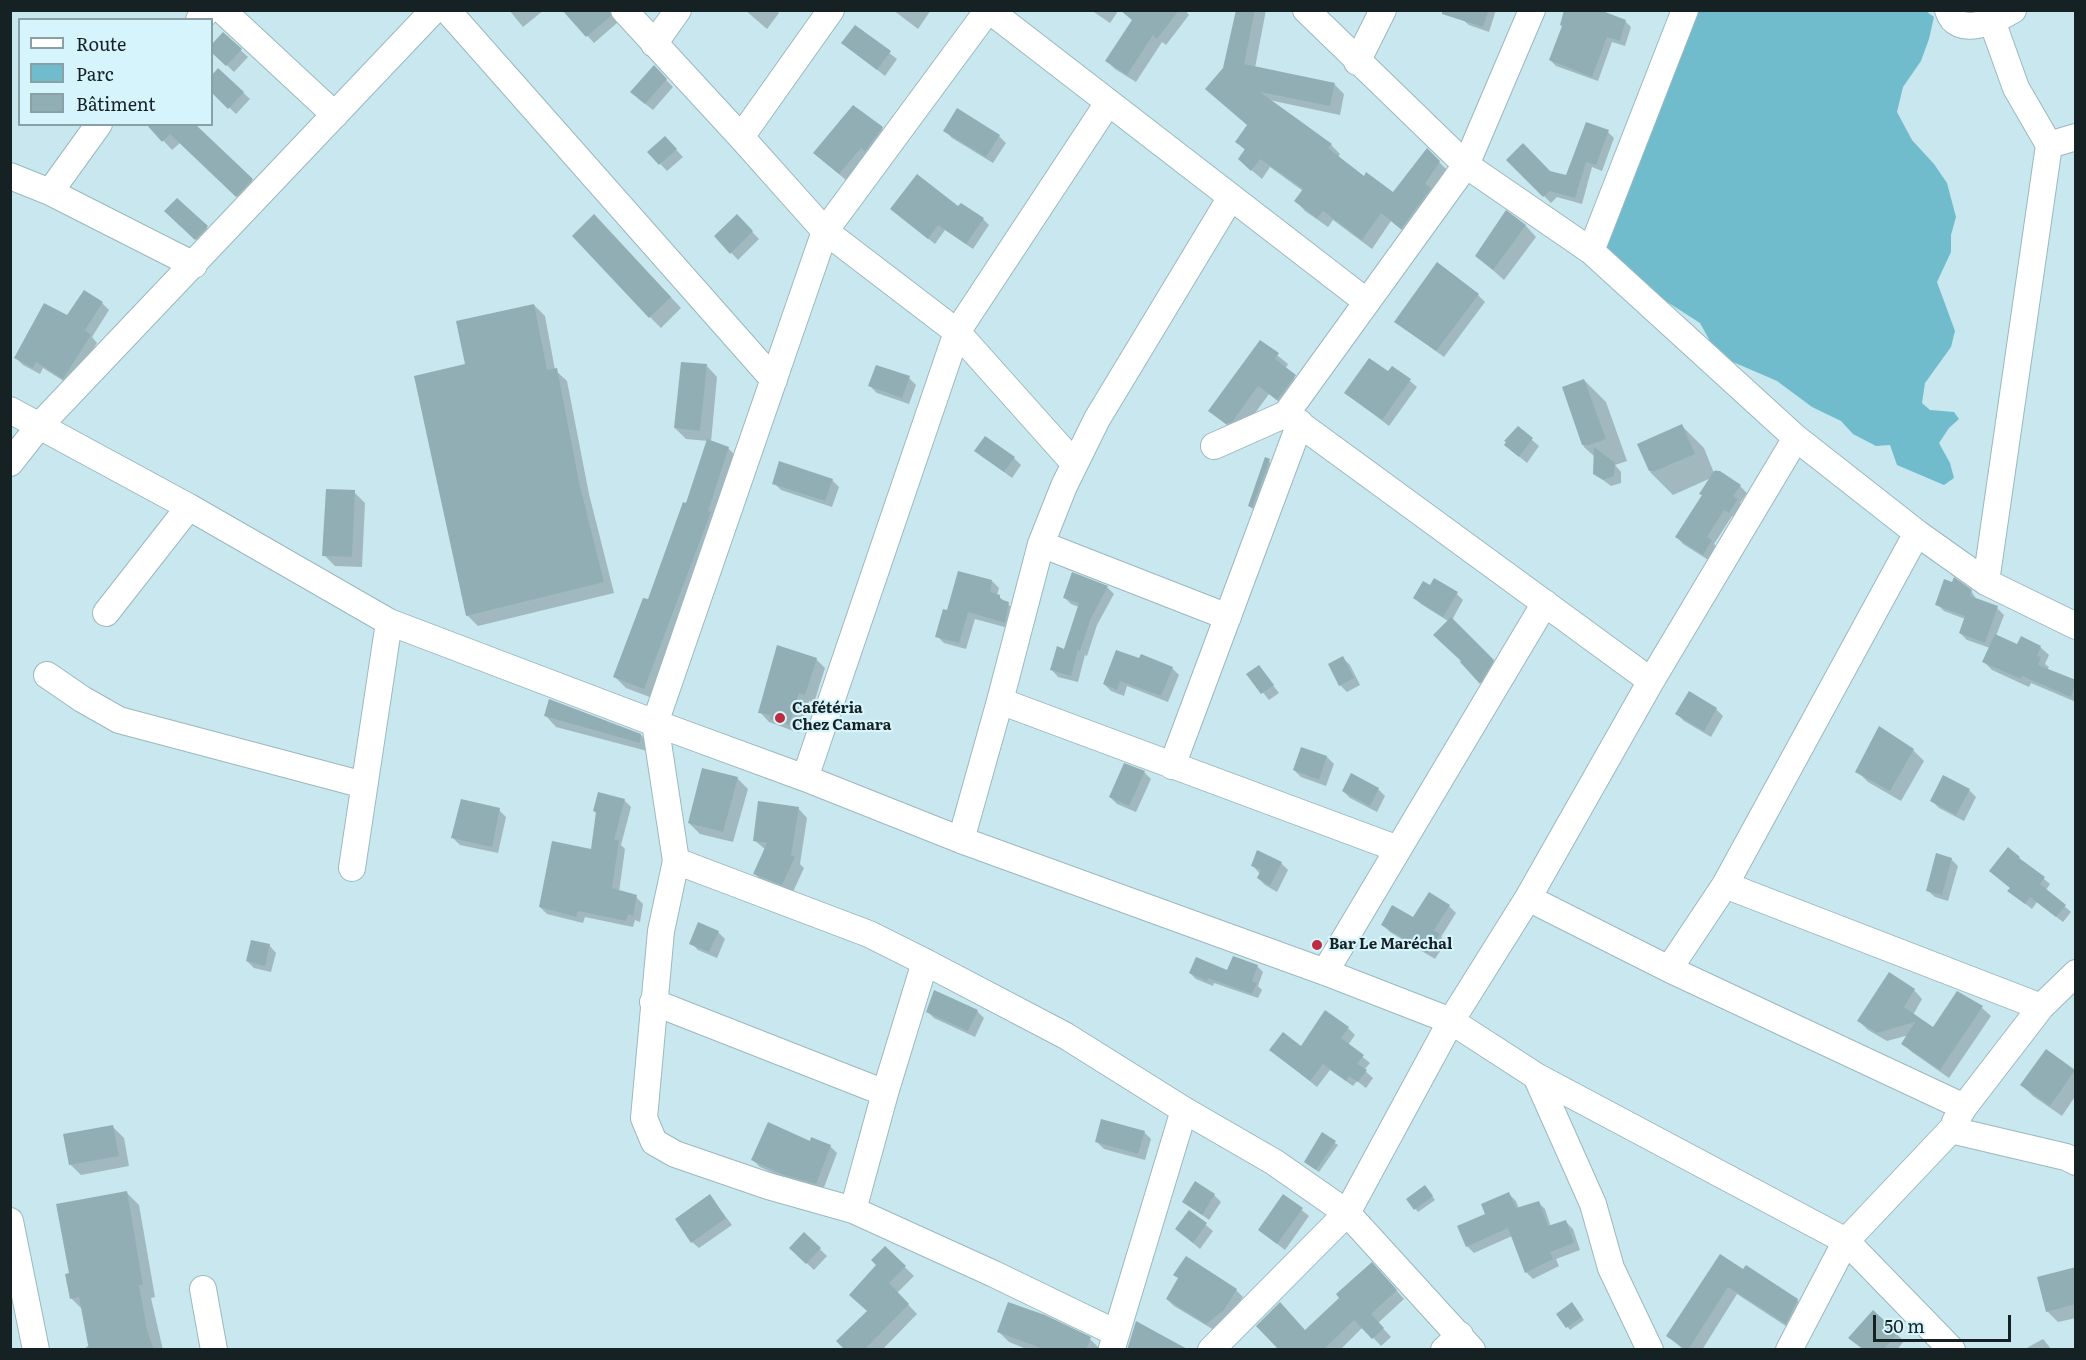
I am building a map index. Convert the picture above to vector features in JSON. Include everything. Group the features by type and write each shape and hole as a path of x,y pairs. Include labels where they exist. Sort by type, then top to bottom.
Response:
{"street":[{"path":"222,10 334,116"},
{"path":"10,463 40,425 435,10"},
{"path":"447,10 774,380"},
{"path":"624,10 825,231 957,332 1074,464"},
{"path":"654,44 678,10"},
{"path":"741,137 831,10"},
{"path":"1184,1110 1113,1341 994,1274 853,1210 768,1186 675,1154 654,1142 644,1118 653,1002 661,931 676,861 655,723 825,231 988,10 1367,302"},
{"path":"1306,10 1357,62 1466,165 1591,251 1796,438 1917,532 1986,582 2076,626"},
{"path":"1357,62 1383,10"},
{"path":"1172,766 1228,617 1293,419 1367,302 1466,165 1532,10"},
{"path":"1591,251 1685,10"},
{"path":"1948,10 1950,16 1965,27 2002,16 2016,88 2049,145 1986,582"},
{"path":"805,778 957,332 1108,102"},
{"path":"50,192 98,126"},
{"path":"2049,145 2076,137"},
{"path":"10,176 50,192 194,265"},
{"path":"961,840 1041,544 1074,464 1097,419 1231,197"},
{"path":"10,410 189,507 389,622 805,778 961,840 1325,972 1451,1022 1536,1076 1846,1240 1952,1350"},
{"path":"1214,446 1293,419"},
{"path":"1293,419 1651,681"},
{"path":"1210,1350 1347,1213 1451,1022 1528,898 1651,681 1796,438"},
{"path":"106,613 189,507"},
{"path":"1670,969 1725,885 1917,532"},
{"path":"1041,544 1228,617"},
{"path":"1325,972 1545,603"},
{"path":"352,868 389,622"},
{"path":"47,675 82,699 119,720 364,785"},
{"path":"1000,701 1398,849"},
{"path":"676,861 869,934 925,962 1066,1036 1184,1110 1274,1162 1347,1213 1459,1345"},
{"path":"1725,885 2041,1007"},
{"path":"1528,898 1670,969 1965,1107"},
{"path":"853,1210 885,1093 925,962"},
{"path":"1789,1350 1846,1240 1951,1130 1965,1107 2041,1007 2076,973"},
{"path":"653,1002 885,1093"},
{"path":"1536,1076 1593,1204 1611,1268 1650,1350"},
{"path":"1951,1130 2066,1157 2076,1162"},
{"path":"10,1221 16,1274 36,1350"},
{"path":"203,1289 214,1350"}],"green space":[{"path":"1692,11 1926,11 1934,17 1921,61 1903,87 1897,112 1912,140 1934,164 1947,183 1956,217 1951,235 1951,252 1937,282 1955,331 1951,347 1925,383 1922,403 1930,410 1954,412 1959,419 1949,428 1939,443 1950,463 1954,478 1944,485 1897,465 1890,445 1876,446 1853,434 1841,421 1812,407 1777,381 1733,362 1710,341 1700,323 1664,300 1643,294 1605,249"}],"building":[{"path":"562,10 609,10 611,16 586,37"},
{"path":"1120,10 1179,10 1157,39 1153,35 1127,75 1105,61 1132,20"},
{"path":"1236,10 1255,10 1244,64 1335,83 1330,106 1260,92 1332,144 1328,148 1364,176 1366,172 1393,192 1427,148 1440,161 1425,184 1431,188 1401,229 1381,213 1362,240 1323,211 1317,218 1294,201 1303,189 1260,159 1251,171 1238,159 1245,149 1235,142 1247,125 1205,89 1223,68"},
{"path":"1442,10 1489,10 1483,27 1442,14"},
{"path":"1564,10 1600,10 1626,20 1620,41 1607,37 1592,77 1549,60 1562,26 1560,25"},
{"path":"855,25 891,51 877,70 841,43"},
{"path":"223,32 242,49 226,66 213,54 213,43"},
{"path":"654,65 667,79 645,104 630,92"},
{"path":"218,68 244,92 228,109 213,94 213,74"},
{"path":"853,105 883,127 865,151 861,148 839,174 813,153"},
{"path":"957,108 1000,135 986,157 943,131"},
{"path":"1586,122 1609,130 1596,165 1586,162 1575,198 1550,191 1543,197 1506,160 1523,143 1550,171 1566,175"},
{"path":"148,126 197,126 253,179 236,197 170,134 162,142"},
{"path":"665,136 677,149 659,165 647,152"},
{"path":"917,174 958,206 961,203 984,218 966,244 938,225 928,239 890,209"},
{"path":"177,198 208,226 195,240 164,211"},
{"path":"1506,210 1526,225 1493,270 1475,256"},
{"path":"594,214 671,297 649,318 572,236"},
{"path":"737,214 753,231 730,254 714,236"},
{"path":"1437,262 1479,294 1436,351 1394,322"},
{"path":"84,290 103,302 85,330 91,335 63,379 36,362 33,368 14,358 44,303 67,315"},
{"path":"534,304 547,370 557,368 579,482 604,582 466,616 414,376 465,364 456,321"},
{"path":"1260,340 1279,353 1275,359 1296,375 1277,400 1258,386 1232,422 1226,424 1208,411"},
{"path":"1369,358 1388,371 1392,366 1411,379 1382,420 1344,393"},
{"path":"681,362 707,364 700,431 674,428"},
{"path":"876,365 910,376 902,398 868,386"},
{"path":"1584,379 1606,439 1589,445 1582,445 1562,387"},
{"path":"1682,424 1695,454 1655,471 1649,471 1637,444"},
{"path":"1518,426 1533,438 1519,457 1504,445 1506,442 1504,441"},
{"path":"985,436 1015,457 1004,472 974,451"},
{"path":"707,439 729,447 708,511 711,512 644,689 613,677 643,598 648,599 683,502 686,503"},
{"path":"1594,447 1615,463 1614,476 1603,480 1593,474"},
{"path":"1265,457 1270,459 1252,508 1248,506"},
{"path":"779,461 833,479 825,501 772,484"},
{"path":"1714,471 1720,471 1741,485 1733,496 1738,499 1729,513 1724,510 1707,537 1712,540 1703,555 1675,537 1702,495 1699,494"},
{"path":"326,489 355,490 352,557 322,556"},
{"path":"958,571 992,580 990,592 1000,595 1000,599 1009,602 1005,623 968,612 959,643 935,637 943,609 947,610"},
{"path":"1072,572 1108,586 1091,618 1080,651 1078,650 1071,676 1050,670 1057,646 1064,649 1079,603 1063,598"},
{"path":"1954,577 1972,590 1970,596 1998,606 1985,643 1959,633 1965,616 1935,605 1944,579 1952,582"},
{"path":"1434,578 1458,592 1443,617 1413,598 1423,581 1430,585"},
{"path":"1451,617 1494,660 1480,684 1461,661 1433,635"},
{"path":"1995,634 2017,644 2021,636 2041,646 2037,656 2041,657 2038,665 2076,680 2071,697 1982,662"},
{"path":"777,645 817,658 805,695 799,693 789,725 770,719 771,715 758,713"},
{"path":"1116,650 1139,658 1141,654 1173,667 1161,696 1120,681 1117,690 1103,684"},
{"path":"1343,656 1354,678 1339,686 1328,664"},
{"path":"1259,665 1274,685 1261,694 1246,674"},
{"path":"1689,691 1717,708 1704,731 1675,714"},
{"path":"549,699 641,734 640,743 544,716"},
{"path":"1879,726 1914,749 1890,791 1855,772"},
{"path":"1301,747 1327,756 1319,780 1293,770"},
{"path":"1124,763 1145,771 1129,806 1109,797"},
{"path":"702,768 738,777 723,832 688,823"},
{"path":"1351,773 1379,788 1370,806 1342,791"},
{"path":"1943,775 1970,789 1956,815 1930,801"},
{"path":"598,792 625,799 614,840 619,840 612,888 637,895 633,916 628,914 626,921 578,911 576,917 539,907 552,841 591,849 596,812 593,811"},
{"path":"461,799 500,808 492,847 451,838"},
{"path":"758,801 799,807 791,855 795,857 782,885 753,874 767,843 753,841"},
{"path":"2008,847 2045,877 2040,884 2066,905 2056,917 2030,897 2025,904 2007,891 2010,888 1989,871"},
{"path":"1257,850 1282,862 1270,886 1257,878 1261,870 1251,866"},
{"path":"1936,853 1952,858 1942,895 1926,891"},
{"path":"1429,892 1450,905 1434,930 1440,934 1427,953 1381,925 1392,905 1413,917"},
{"path":"698,922 719,931 709,952 689,944"},
{"path":"251,940 270,944 265,966 246,961"},
{"path":"1233,956 1258,965 1252,981 1257,983 1252,994 1208,978 1207,981 1189,973 1196,957 1227,970"},
{"path":"1889,972 1915,989 1904,1007 1933,1027 1957,991 1983,1006 1940,1070 1901,1044 1915,1022 1877,1033 1857,1021"},
{"path":"934,990 978,1010 968,1031 926,1012"},
{"path":"1325,1010 1349,1027 1341,1038 1364,1055 1357,1064 1367,1070 1358,1082 1349,1076 1346,1081 1323,1064 1310,1081 1269,1050 1283,1032 1301,1046"},
{"path":"2046,1049 2075,1070 2050,1106 2020,1085"},
{"path":"1101,1119 1145,1131 1138,1154 1095,1142"},
{"path":"768,1122 810,1141 811,1137 831,1145 816,1184 784,1175 751,1160"},
{"path":"113,1125 119,1156 69,1165 63,1134"},
{"path":"1322,1132 1336,1141 1316,1170 1304,1162"},
{"path":"1195,1181 1215,1194 1202,1215 1182,1202"},
{"path":"1425,1185 1433,1196 1414,1210 1406,1199"},
{"path":"127,1191 143,1285 139,1285 147,1330 154,1350 89,1350 79,1297 70,1299 65,1274 69,1273 56,1204"},
{"path":"1509,1192 1516,1208 1539,1201 1548,1226 1566,1220 1574,1243 1550,1252 1553,1259 1525,1273 1508,1228 1466,1247 1457,1226 1485,1214 1481,1204"},
{"path":"710,1194 726,1218 691,1243 675,1219"},
{"path":"1283,1194 1303,1208 1277,1244 1258,1230"},
{"path":"1189,1210 1207,1223 1193,1243 1175,1229"},
{"path":"804,1232 821,1248 806,1264 789,1248"},
{"path":"885,1246 906,1266 889,1283 909,1304 864,1350 845,1350 836,1341 867,1311 849,1295 876,1265 871,1260"},
{"path":"1720,1254 1743,1269 1746,1265 1798,1299 1786,1324 1728,1287 1686,1350 1666,1336"},
{"path":"1186,1256 1237,1289 1224,1310 1206,1324 1166,1299 1178,1278 1173,1275"},
{"path":"1372,1262 1397,1290 1371,1314 1384,1328 1372,1339 1354,1320 1323,1350 1279,1350 1256,1326 1280,1302 1305,1330 1339,1298 1336,1294"},
{"path":"2076,1267 2076,1304 2046,1312 2037,1277"},
{"path":"1008,1302 1045,1315 1091,1337 1086,1350 1046,1350 997,1332"},
{"path":"1572,1302 1582,1317 1566,1328 1556,1314"},
{"path":"1873,1310 1898,1333 1883,1350 1864,1350 1848,1338"},
{"path":"1136,1321 1189,1350 1127,1350"}],"place":[{"name":"Cafétéria Chez Camara","path":"780,718"},
{"name":"Bar Le Maréchal","path":"1317,945"}]}
